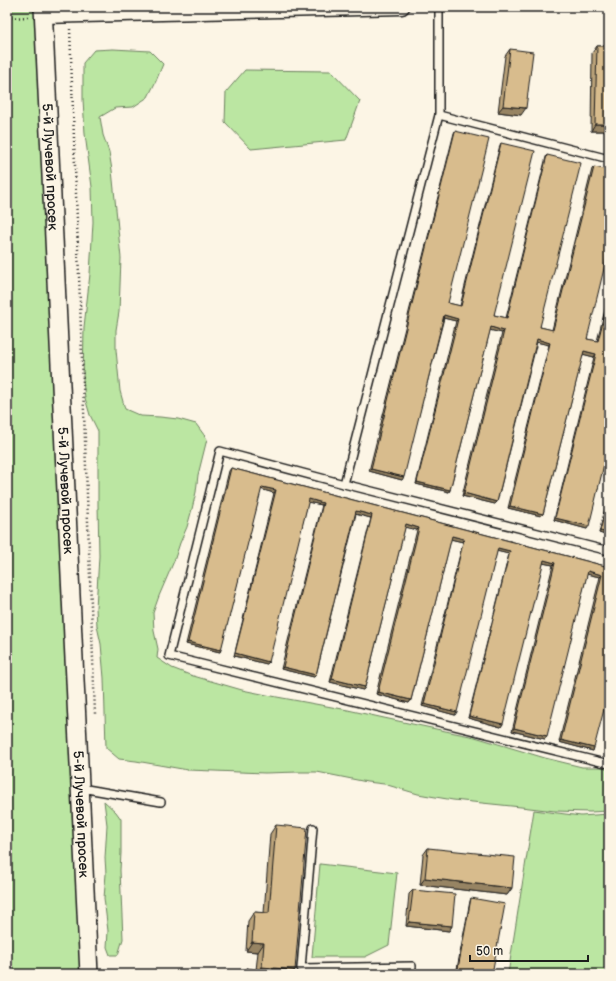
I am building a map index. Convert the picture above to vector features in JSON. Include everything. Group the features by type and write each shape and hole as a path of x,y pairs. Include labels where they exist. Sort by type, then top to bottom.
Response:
{"street":[{"path":"43,11 70,15 402,7"},
{"name":"5-й Лучевой просек","path":"43,11 90,974"}],"lane":[{"path":"344,484 439,115 439,7"},
{"path":"439,115 609,159"},
{"path":"609,551 220,452 170,656 609,764"},
{"path":"81,788 161,802"},
{"path":"313,828 301,968 412,966 411,974"}],"path":[{"path":"7,18 43,11"},
{"path":"70,15 95,719"}],"green space":[{"path":"7,7 39,7 80,974 7,974"},
{"path":"113,49 150,51 163,64 148,97 133,107 115,108 100,117 112,170 121,258 119,312 116,330 116,350 120,391 125,409 141,416 178,419 196,424 207,439 187,527 153,613 154,631 158,649 157,658 172,668 190,675 242,690 348,710 475,737 545,758 582,767 603,767 609,769 609,811 555,811 453,800 418,794 384,784 317,772 265,773 188,770 119,759 106,748 104,678 96,608 99,556 98,431 90,415 85,398 83,381 84,327 90,274 93,222 92,187 85,134 83,63 94,50"},
{"path":"245,70 331,71 360,101 346,140 251,149 225,122 226,92"},
{"path":"104,801 121,819 120,870 123,939 118,955 110,955 107,947 108,931 104,898 107,825"},
{"path":"534,810 581,816 609,814 609,974 508,974"},
{"path":"320,864 397,873 389,945 365,957 312,957"}],"building":[{"path":"597,46 609,46 609,124 595,124"},
{"path":"510,49 533,52 526,108 503,106"},
{"path":"455,131 489,139 448,303 461,306 501,143 535,151 494,315 507,318 547,155 581,163 540,327 553,330 594,167 609,170 609,248 587,339 598,341 609,298 609,444 589,526 555,518 596,354 584,351 543,514 510,506 550,343 537,339 497,502 464,493 504,331 491,327 450,490 417,482 458,319 444,315 404,477 371,469"},
{"path":"231,468 609,567 609,690 594,748 561,740 602,575 588,571 547,736 514,728 555,563 544,560 503,724 469,716 510,551 498,548 457,712 424,704 464,539 452,536 411,700 378,692 419,528 406,524 365,687 332,679 372,515 356,511 316,675 283,667 323,503 309,499 269,662 235,653 276,490 262,487 221,650 188,642"},
{"path":"609,496 609,533 600,531"},
{"path":"276,825 307,828 295,970 262,967 264,943 252,942 254,912 269,913"},
{"path":"428,848 515,857 512,888 425,878"},
{"path":"413,890 455,894 452,926 409,922"},
{"path":"471,898 505,904 492,974 457,974"},
{"path":"247,968 259,971 258,974 246,974"}]}
